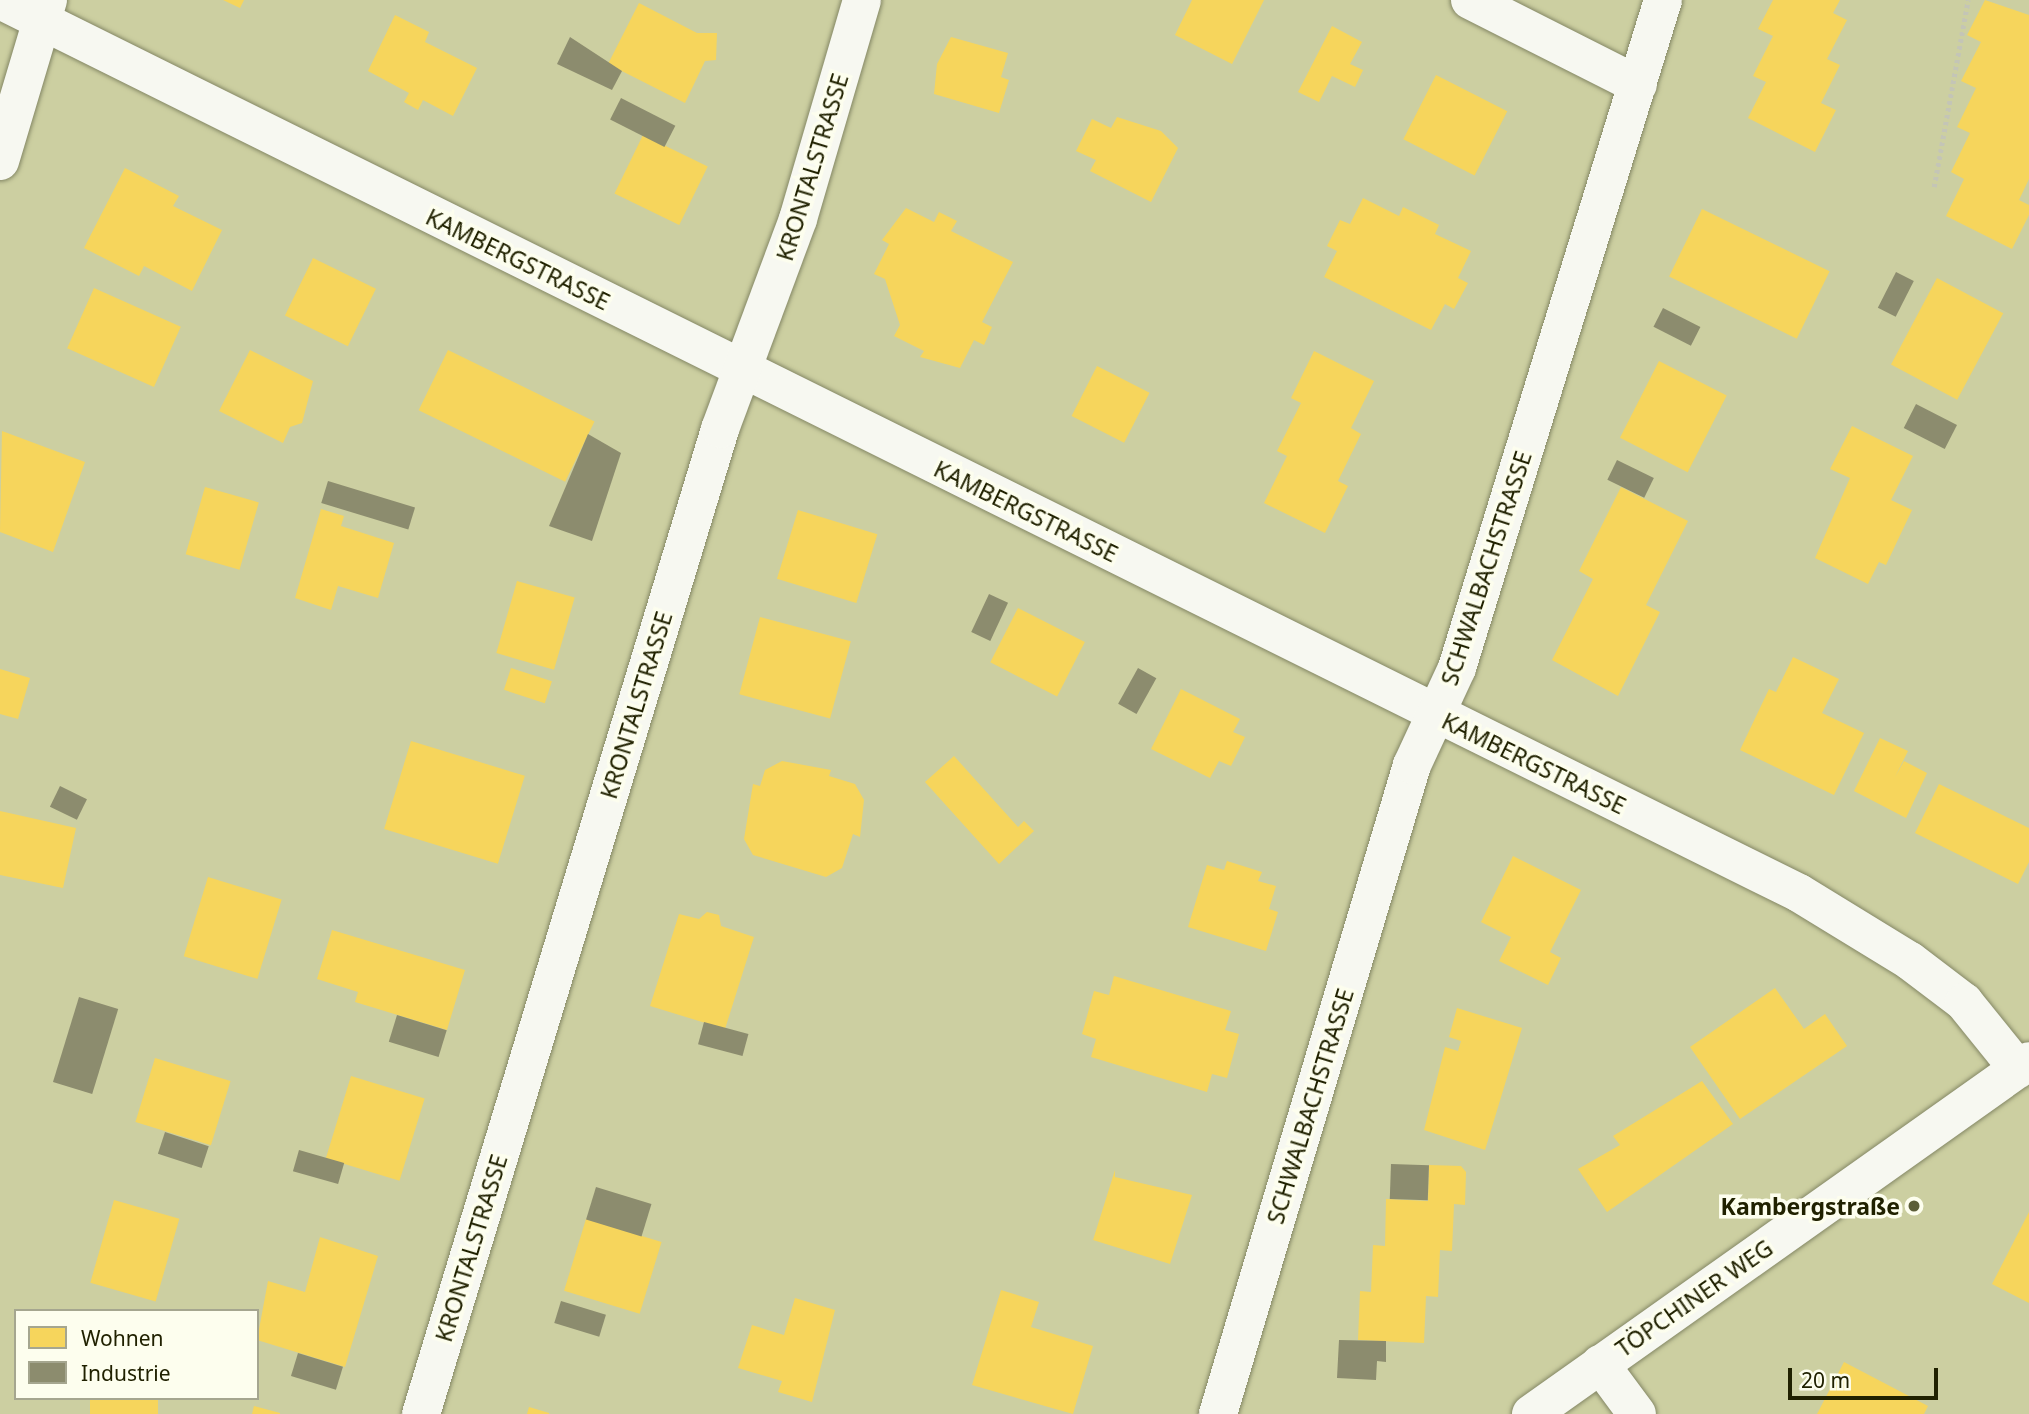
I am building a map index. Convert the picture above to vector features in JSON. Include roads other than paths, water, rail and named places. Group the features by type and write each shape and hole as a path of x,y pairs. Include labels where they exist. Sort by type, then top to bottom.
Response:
{"street":[{"name":"KRONTALSTRASSE","path":"421,1414 720,429 745,372 862,0"},
{"path":"1470,0 1638,85"},
{"name":"SCHWALBACHSTRASSE","path":"1218,1414 1412,765 1457,668 1663,0"},
{"name":"KAMBERGSTRASSE","path":"0,1 45,11 745,372 1799,893 1910,961 1964,1002 2024,1065"},
{"path":"0,161 45,11"},
{"name":"TÖPCHINER WEG","path":"1531,1414 2024,1065"},
{"path":"1600,1364 1637,1414"}],"place":[{"name":"Kambergstraße","path":"1914,1206"}]}
